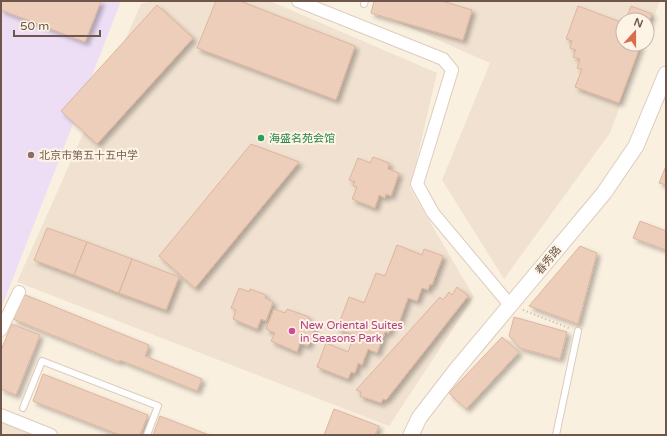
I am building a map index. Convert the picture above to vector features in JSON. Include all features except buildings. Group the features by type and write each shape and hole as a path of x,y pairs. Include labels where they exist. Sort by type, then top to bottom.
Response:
{"street":[{"path":"298,1 443,59 452,70 417,184 433,213 510,305"},
{"name":"春秀路","path":"411,435 419,418 456,370 604,194 636,146 666,74"},
{"path":"1,330 19,292"},
{"path":"1,415 51,435"}],"lane":[{"path":"556,435 578,331"},
{"path":"23,408 42,361 158,406 147,435"}],"path":[{"path":"510,305 578,331"}],"shaded area":[{"name":"北京市第五十五中学","path":"1,1 121,1 1,309"},
{"path":"151,1 270,1 437,73 410,188 474,297 389,426 17,282 141,4"},
{"path":"381,1 660,1 655,14 655,12 615,12 615,52 640,52 610,133 504,279 442,180 490,63 377,13"},
{"path":"1,409 60,435 1,435"}],"place":[{"name":"海盛名苑会馆","path":"261,138"},
{"name":"北京市第五十五中学","path":"31,155"},
{"name":"New Oriental Suites in Seasons Park","path":"292,331"}]}
